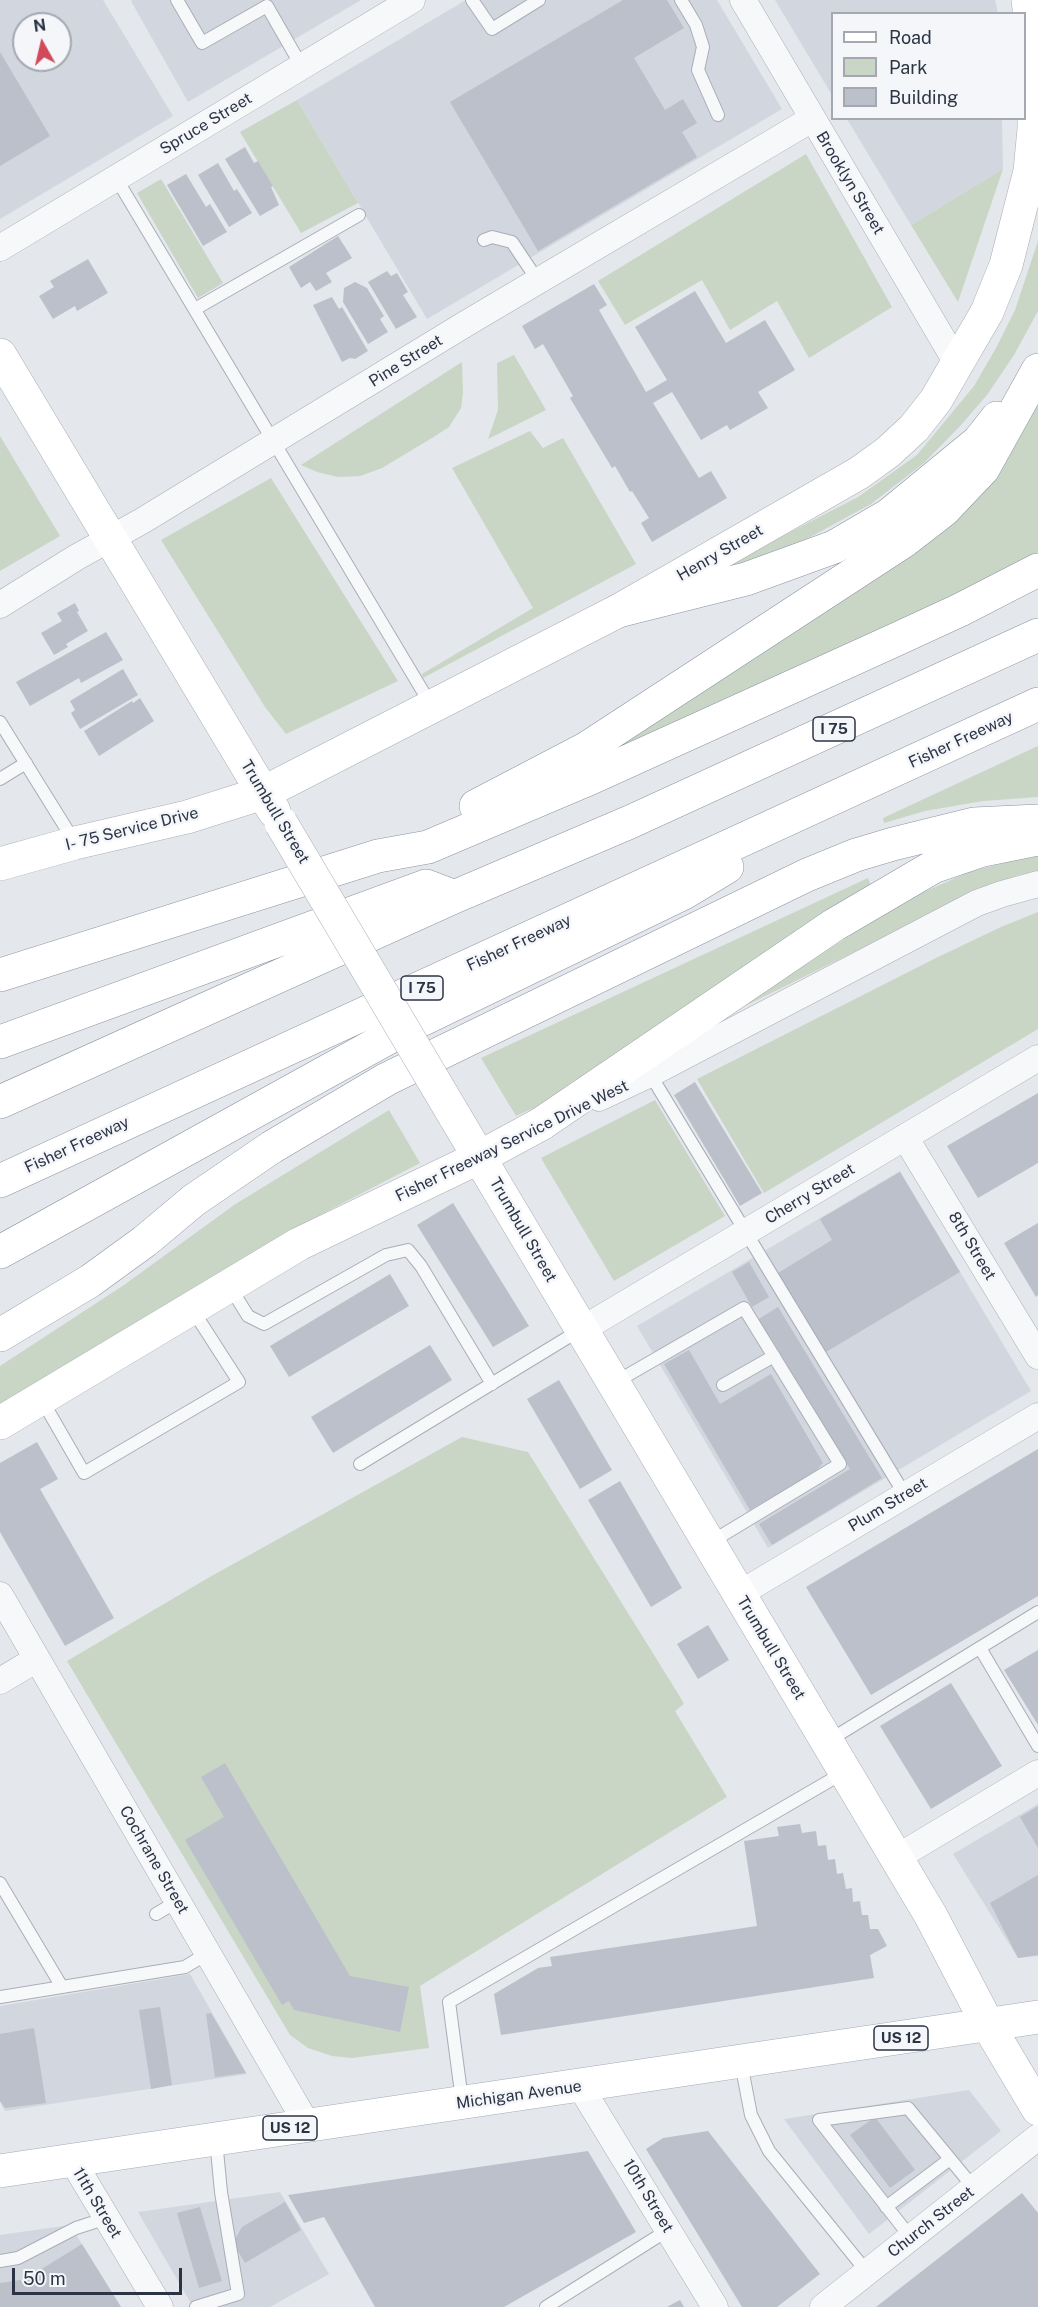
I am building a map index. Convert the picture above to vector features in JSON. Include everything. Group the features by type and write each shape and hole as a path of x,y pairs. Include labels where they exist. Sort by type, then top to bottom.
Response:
{"main road":[{"name":"Henry Street","path":"263,793 618,611 859,473 888,452 914,428 936,400 958,365 987,312 1006,265 1029,171 1036,92 1035,57 1028,0"},
{"name":"Trumbull Street","path":"0,355 896,1858 988,2025 1038,2109"},
{"path":"618,611 746,579 834,547 889,515 978,442 1038,369"},
{"path":"378,856 586,748 904,541 944,510 983,468 1038,369"},
{"path":"0,975 378,856 428,847 594,777 960,610 1038,570"},
{"name":"I 75","path":"0,1102 454,897 630,822 1038,635"},
{"name":"Fisher Freeway","path":"0,1181 1038,704"},
{"name":"I- 75 Service Drive","path":"0,864 75,843 187,817 263,793"},
{"path":"0,1252 413,1024 684,893 844,794"},
{"path":"0,1335 90,1281 194,1200 272,1147 396,1074 807,875 856,855 974,824 1038,821"},
{"path":"541,1124 834,925 924,872 983,850 1038,839"},
{"path":"0,1042 426,886 454,897"},
{"name":"Fisher Freeway Service Drive West","path":"0,1423 299,1244 480,1157 541,1124"},
{"name":"Michigan Avenue","path":"0,2170 1038,2018"}],"street":[{"name":"Spruce Street","path":"0,248 412,0"},
{"name":"Brooklyn Street","path":"743,0 958,365"},
{"name":"Pine Street","path":"0,605 812,119"},
{"name":"Fisher Freeway Service Drive West","path":"541,1124 650,1074 977,903 1038,884"},
{"name":"Cherry Street","path":"581,1330 1038,1058"},
{"name":"8th Street","path":"905,1137 1038,1356"},
{"name":"Plum Street","path":"739,1594 1038,1416"},
{"name":"Cochrane Street","path":"0,1595 308,2126"},
{"path":"0,1681 37,1659"},
{"path":"896,1858 1038,1773"},
{"name":"10th Street","path":"580,2086 715,2307"},
{"name":"Church Street","path":"823,2307 1038,2137"},
{"name":"11th Street","path":"72,2160 160,2307"}],"lane":[{"path":"177,0 202,43 272,3 302,67"},
{"path":"472,0 492,29 539,0"},
{"path":"681,0 696,26 703,47 698,70 718,115"},
{"path":"116,178 432,706"},
{"path":"195,309 359,215"},
{"path":"484,240 492,237 512,242 538,281"},
{"path":"0,722 75,843"},
{"path":"0,779 26,763"},
{"path":"650,1074 905,1495"},
{"path":"229,1286 248,1316 264,1324 386,1255 408,1250 421,1266 492,1384"},
{"path":"41,1398 84,1473 239,1382 192,1308"},
{"path":"613,1384 744,1308 840,1464 709,1544"},
{"path":"360,1464 581,1330"},
{"path":"723,1385 774,1356"},
{"path":"827,1742 1038,1612"},
{"path":"980,1648 1038,1746"},
{"path":"463,2103 449,2002 844,1772"},
{"path":"0,1883 62,1987"},
{"path":"156,1914 178,1901"},
{"path":"0,1997 185,1967 208,1953"},
{"path":"741,2062 751,2115 769,2151 867,2272"},
{"path":"911,2238 819,2120 908,2108 974,2188"},
{"path":"196,2307 238,2294 221,2192 216,2139"},
{"path":"886,2207 950,2159"},
{"path":"0,2261 18,2258 76,2228 107,2218"},
{"path":"546,2307 668,2230"}],"shaded area":[{"path":"0,0 103,0 173,116 0,219"},
{"path":"361,0 188,102 131,1"},
{"path":"466,0 717,0 782,109 427,319 297,100"},
{"path":"775,0 995,0 998,12 831,12 831,93"},
{"path":"848,120 1002,120 1003,169 911,225"},
{"path":"900,1171 1031,1391 768,1548 637,1326"},
{"path":"1038,1804 1038,1956 1018,1958 953,1854"},
{"path":"190,1974 247,2074 5,2111 0,2102 0,2006"},
{"path":"969,2090 1001,2131 869,2234 784,2119"},
{"path":"280,2192 329,2274 270,2307 193,2307 138,2212"},
{"path":"70,2225 121,2307 0,2307 0,2235"}],"green space":[{"path":"297,100 358,203 301,233 240,132"},
{"path":"806,154 892,307 809,358 777,301 730,330 702,280 625,325 598,281"},
{"path":"1003,169 958,302 911,225"},
{"path":"161,179 223,283 198,298 137,193"},
{"path":"1038,241 1038,311 1014,355 987,395 961,425 924,463 871,504 803,541 714,575 858,497 917,455 974,386 996,348 1015,310"},
{"path":"514,355 546,410 488,439 498,410 497,363"},
{"path":"462,362 461,408 449,427 432,438 382,468 360,476 338,477 301,465"},
{"path":"1038,399 1038,558 626,747 622,738 707,686"},
{"path":"530,431 543,448 563,438 636,564 423,678 422,674 533,608 452,468"},
{"path":"0,436 60,536 0,571"},
{"path":"271,478 398,681 286,734 265,707 161,540"},
{"path":"1038,746 1038,797 983,801 925,811 884,823 883,818"},
{"path":"1038,854 1038,871 1018,875 975,892 733,1012 901,902 969,872"},
{"path":"868,878 871,886 547,1102 516,1116 481,1058"},
{"path":"1038,912 1038,1029 764,1193 697,1079 936,958"},
{"path":"655,1100 725,1216 614,1281 541,1158"},
{"path":"389,1110 420,1163 320,1215 0,1408 0,1366 124,1285 234,1205"},
{"path":"462,1437 528,1452 682,1700 684,1704 675,1711 727,1797 420,1986 429,2048 352,2058 332,2056 308,2048 290,2035 67,1661 208,1578"}],"building":[{"path":"623,0 667,0 684,28 634,58 665,110 683,99 697,123 682,132 697,157 538,251 450,102"},
{"path":"0,52 50,136 0,166"},
{"path":"245,147 254,163 258,161 273,186 271,187 279,205 260,216 225,159"},
{"path":"218,163 234,191 237,189 252,213 229,227 198,175"},
{"path":"186,174 206,207 210,204 227,232 203,246 167,185"},
{"path":"338,236 352,258 326,273 332,282 316,291 310,282 301,288 289,267"},
{"path":"88,259 108,293 77,311 75,306 53,319 39,296 54,287 50,281"},
{"path":"387,271 391,276 397,273 408,292 403,295 417,317 396,329 368,282"},
{"path":"355,282 367,288 384,316 380,319 388,332 368,344 343,302 344,288"},
{"path":"594,284 607,305 599,310 646,392 667,380 635,327 695,291 726,343 765,320 795,370 758,392 768,408 730,430 727,425 701,440 672,392 653,403 699,478 711,471 727,498 652,542 641,523 649,518 615,466 612,468 570,398 573,396 543,344 535,349 522,326"},
{"path":"332,297 339,309 342,307 368,351 355,359 350,358 342,362 313,305"},
{"path":"75,603 79,611 77,612 88,631 66,644 68,647 54,655 41,633 62,621 57,613"},
{"path":"106,632 123,660 81,683 79,678 30,706 16,682"},
{"path":"123,669 138,695 80,729 71,713 75,710 70,701"},
{"path":"140,698 154,721 99,756 84,731"},
{"path":"695,1082 762,1193 740,1206 674,1095"},
{"path":"1038,1093 1038,1163 978,1198 947,1146"},
{"path":"900,1172 960,1272 826,1352 778,1273 832,1240 820,1219"},
{"path":"453,1203 529,1326 493,1347 417,1225"},
{"path":"1038,1223 1038,1295 1036,1297 1004,1243"},
{"path":"749,1262 769,1297 752,1307 732,1272"},
{"path":"390,1274 409,1306 289,1377 270,1346"},
{"path":"778,1307 882,1478 772,1545 759,1524 850,1469 769,1335 767,1336 757,1320"},
{"path":"430,1345 452,1380 333,1453 311,1417"},
{"path":"689,1350 720,1404 771,1374 823,1463 815,1472 750,1510 664,1364"},
{"path":"559,1380 612,1470 580,1489 527,1399"},
{"path":"37,1442 58,1479 40,1489 114,1618 65,1646 0,1532 0,1463"},
{"path":"1038,1449 1038,1596 871,1695 806,1587"},
{"path":"620,1481 682,1588 651,1607 588,1500"},
{"path":"708,1625 729,1660 698,1679 677,1644"},
{"path":"1038,1650 1038,1725 1004,1670"},
{"path":"951,1683 1002,1766 931,1809 880,1726"},
{"path":"225,1763 350,1976 409,1987 400,2032 294,2010 289,2001 282,2005 185,1840 224,1817 201,1777"},
{"path":"1038,1806 1038,1848 1020,1817"},
{"path":"800,1824 802,1833 816,1831 818,1846 826,1845 828,1860 835,1859 837,1874 843,1873 846,1889 852,1888 853,1902 860,1901 862,1915 868,1915 870,1929 878,1929 887,1946 870,1955 874,1978 501,2035 494,1994 538,1968 552,1966 550,1957 757,1926 744,1841 779,1836 777,1827"},
{"path":"1038,1875 1038,1955 1018,1958 990,1903"},
{"path":"160,2007 172,2085 151,2089 139,2010"},
{"path":"211,2013 246,2073 215,2077 206,2014"},
{"path":"34,2028 46,2103 5,2108 0,2101 0,2034"},
{"path":"875,2117 915,2170 890,2188 850,2135"},
{"path":"708,2131 820,2274 777,2307 742,2307 646,2149 663,2138"},
{"path":"588,2151 636,2232 504,2307 375,2307 324,2217 304,2223 288,2195"},
{"path":"1022,2193 1038,2213 1038,2307 876,2307"},
{"path":"285,2202 301,2230 245,2263 233,2243 242,2227"},
{"path":"200,2207 222,2281 199,2288 177,2213"},
{"path":"82,2244 121,2307 0,2307 0,2283 34,2278 32,2275"},
{"path":"680,2300 684,2307 667,2307"}]}
